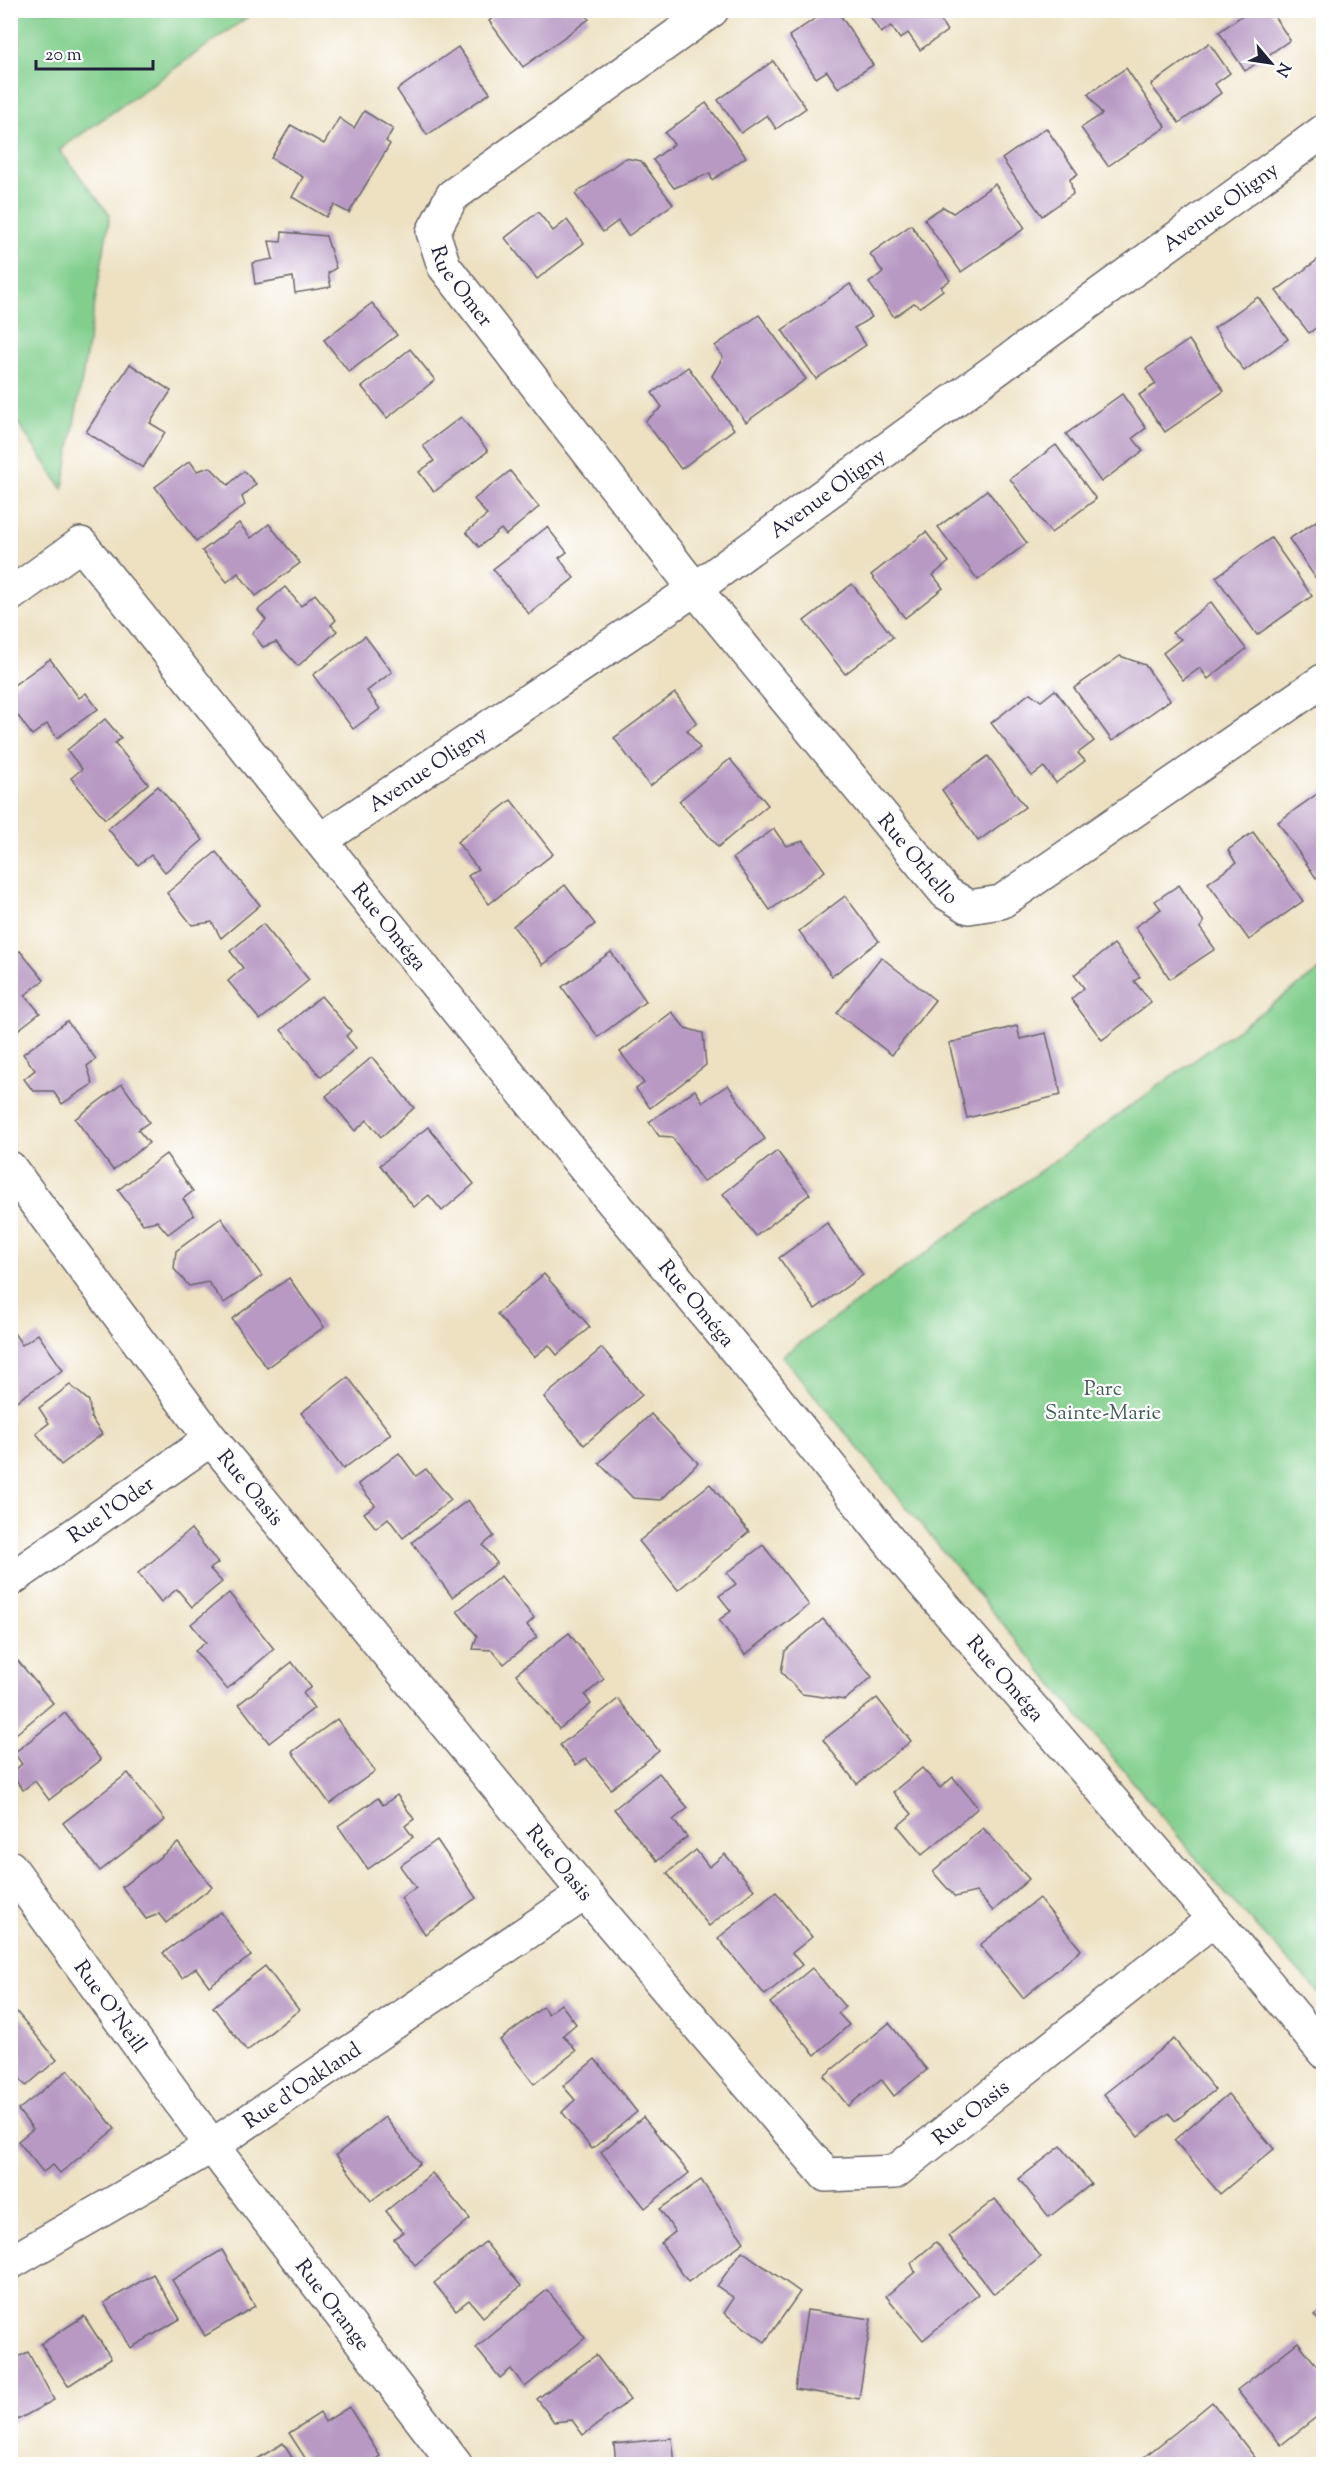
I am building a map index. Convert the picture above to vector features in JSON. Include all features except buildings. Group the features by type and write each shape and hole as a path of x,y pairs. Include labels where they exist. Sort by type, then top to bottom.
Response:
{"street":[{"name":"Rue Omer","path":"695,589 444,266 433,232 452,196 712,10"},
{"name":"Avenue Oligny","path":"321,840 695,589 1323,132"},
{"name":"Rue Oméga","path":"10,595 81,544 582,1164 765,1384 909,1566 1214,1919 1323,2052"},
{"name":"Rue Othello","path":"695,589 946,893 969,907 1001,902 1323,680"},
{"name":"Rue Oasis","path":"10,1168 211,1439 585,1893 826,2175 895,2172 1214,1919"},
{"name":"Rue l'Oder","path":"10,1580 211,1439"},
{"name":"Rue O'Neill","path":"10,1867 212,2146"},
{"name":"Rue d'Oakland","path":"10,2262 212,2146 585,1893"},
{"name":"Rue Orange","path":"212,2146 455,2464"}],"green space":[{"path":"10,11 256,11 59,150 110,215 63,489 11,413"},
{"name":"Parc Sainte-Marie","path":"1323,968 1323,1997 1224,1892 782,1356"}]}
